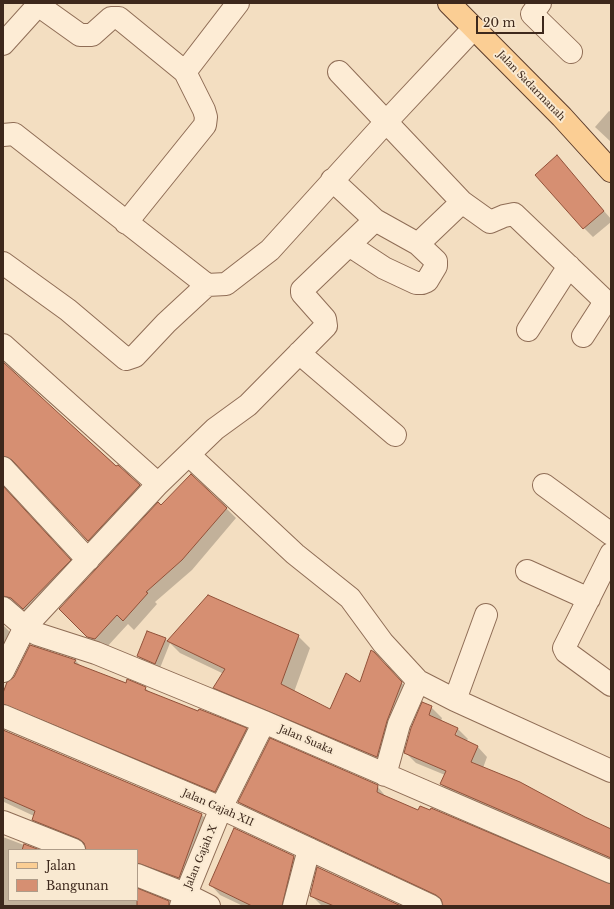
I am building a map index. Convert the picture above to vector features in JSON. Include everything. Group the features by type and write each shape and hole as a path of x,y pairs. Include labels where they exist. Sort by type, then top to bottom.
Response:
{"main road":[{"name":"Jalan Sadarmanah","path":"448,3 562,117 611,171"}],"street":[{"path":"185,72 238,3"},
{"path":"540,3 532,14 571,52"},
{"path":"3,44 39,4 80,35 92,35 111,18 118,18 185,72 204,110 206,117 205,125 126,223"},
{"path":"3,135 14,134 207,285 219,286 232,282 270,250 332,180 474,28"},
{"path":"339,72 462,202 490,222 504,216 514,214 569,266 603,301 603,304 583,336"},
{"path":"332,180 375,220 418,244 436,261 436,266 427,281 416,283 384,268 349,245"},
{"path":"418,244 462,202"},
{"path":"3,671 25,627 158,484 215,429 248,406 326,326 326,322 302,293 302,290 375,220"},
{"path":"3,263 68,310 126,359 135,356 207,285"},
{"path":"528,330 569,266"},
{"path":"3,345 158,484"},
{"path":"299,353 395,435"},
{"path":"189,455 295,554 350,598 383,643 418,681 455,700 611,771"},
{"path":"3,468 88,560"},
{"path":"544,485 611,534"},
{"path":"611,554 564,648 566,652 611,685"},
{"path":"527,571 589,599"},
{"name":"Jalan Suaka","path":"3,608 25,627 37,634 96,653 264,722 611,872"},
{"path":"455,700 486,615"},
{"path":"385,775 399,724 418,681"},
{"name":"Jalan Gajah XII","path":"3,716 221,808 431,906"},
{"name":"Jalan Gajah X","path":"184,900 221,808 264,722"},
{"path":"3,822 71,849"},
{"path":"294,906 309,849"},
{"path":"138,876 184,900 209,906"}],"building":[{"path":"557,155 604,211 583,229 535,175"},
{"path":"3,362 116,466 118,465 140,485 88,541 12,460 3,456"},
{"path":"191,474 227,508 182,560 146,592 148,593 123,621 117,615 95,639 87,637 59,609 158,502 161,505"},
{"path":"3,486 71,560 23,609 11,598 3,596"},
{"path":"208,595 299,635 281,684 330,709 346,673 360,682 371,650 374,652 402,682 387,721 377,757 213,688 225,669 167,641"},
{"path":"147,631 166,638 155,664 137,656"},
{"path":"30,645 76,660 74,663 126,683 127,679 146,687 145,690 247,728 215,792 3,704 3,693 7,682 14,677"},
{"path":"422,702 432,706 429,715 458,728 455,735 478,746 471,762 520,782 585,817 611,829 611,858 440,784 446,771 404,753 411,728"},
{"path":"3,730 202,814 179,878 138,863 138,849 86,849 84,843 79,839 32,820 35,811 3,797"},
{"path":"270,738 378,785 377,792 418,810 420,806 430,810 431,808 611,884 611,906 443,906 441,899 436,895 238,802"},
{"path":"234,828 294,856 282,906 252,906 209,885"},
{"path":"24,844 37,849 22,849"},
{"path":"317,867 401,906 334,906 310,896"},
{"path":"138,888 169,901 169,906 137,906"}]}
